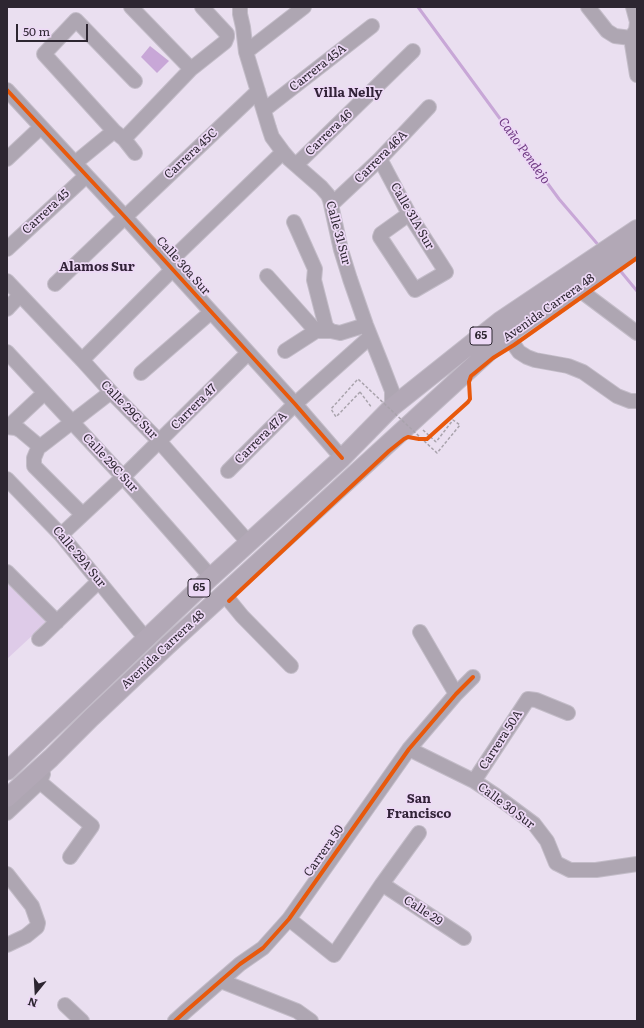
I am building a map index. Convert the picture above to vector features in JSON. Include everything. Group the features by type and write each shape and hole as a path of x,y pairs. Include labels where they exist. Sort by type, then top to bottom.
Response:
{"main road":[{"name":"Avenida Carrera 48","path":"7,798 224,594 413,429 507,335 579,280 625,249 637,229"},
{"name":"Avenida Carrera 48","path":"7,771 248,542 342,458 392,407 500,321 579,280"}],"street":[{"path":"132,7 191,69"},
{"path":"75,164 119,135 191,69 226,42 227,34 202,7"},
{"name":"Calle 31 Sur","path":"240,7 246,52 268,128 272,137 283,152 328,195 341,250 368,331 392,392 392,407"},
{"path":"246,52 304,7"},
{"path":"588,7 607,31 616,36 634,37"},
{"path":"633,7 637,22 634,37 637,75"},
{"path":"135,81 76,20 44,54 136,153"},
{"name":"Carrera 45A","path":"264,110 372,26"},
{"name":"Carrera 46","path":"296,165 412,51"},
{"name":"Calle 30a Sur","path":"7,90 295,404 342,458"},
{"name":"Carrera 45C","path":"124,217 258,91"},
{"name":"Carrera 46A","path":"331,205 380,159 429,107"},
{"path":"7,159 41,127"},
{"path":"82,360 170,267 283,152"},
{"name":"Calle 31A Sur","path":"380,159 409,214 446,272 415,290 380,237 381,234 409,214"},
{"name":"Carrera 45","path":"7,249 86,176"},
{"path":"55,284 124,217"},
{"path":"294,222 315,269 314,280 326,327 331,331"},
{"path":"267,276 316,331"},
{"path":"579,280 637,333"},
{"name":"Calle 29G Sur","path":"7,281 159,441 248,542"},
{"path":"7,309 20,295"},
{"path":"141,373 211,312"},
{"path":"285,351 316,331 331,331 340,333 368,331"},
{"name":"Carrera 47A","path":"228,471 368,331"},
{"path":"507,335 519,352 527,357 535,360 568,366 583,372 617,396 630,401 637,401"},
{"name":"Calle 29C Sur","path":"7,352 123,477 211,577"},
{"name":"Carrera 47","path":"61,535 123,477 248,353"},
{"path":"38,446 42,446 111,392"},
{"path":"8,427 40,397"},
{"path":"8,427 20,430 38,446"},
{"path":"38,446 34,458 34,466 78,510"},
{"name":"Calle 29A Sur","path":"7,479 61,535 146,639"},
{"path":"7,572 57,622"},
{"path":"39,638 99,581"},
{"path":"224,594 242,616 291,666"},
{"path":"420,632 456,694"},
{"name":"Carrera 50","path":"175,1021 240,964 263,948 289,919 409,749 456,694 473,677"},
{"name":"Carrera 50A","path":"474,781 528,699 536,700 568,713"},
{"name":"Calle 30 Sur","path":"409,749 474,781 534,824 546,841 556,863 570,870 596,870 637,864"},
{"path":"7,813 40,782 51,758"},
{"path":"40,782 92,826 70,857"},
{"path":"289,919 334,955 382,884 419,833"},
{"path":"7,874 32,906 38,923 37,927 26,936 7,945"},
{"name":"Calle 29","path":"382,884 464,938"},
{"path":"221,981 298,1011 310,1021"},
{"path":"65,1005 82,1021"}],"path":[{"path":"360,392 336,417 331,409 358,379 437,453 460,425 453,420 436,442 430,436 413,429"},
{"path":"445,422 451,417"},
{"path":"413,429 419,439 427,439 435,432"}],"shaded area":[{"path":"150,46 169,61 157,73 141,57"},
{"path":"7,583 48,621 7,659"}],"waterway":[{"name":"Caño Pendejo","path":"418,7 559,199 600,247"},
{"name":"Caño Pendejo","path":"618,268 637,291"}],"cycle path":[{"path":"7,90 125,217 295,404 342,458"},
{"path":"229,601 389,451 408,437 427,439 468,402 470,399 469,382 471,376 493,358 514,345 637,258"},
{"path":"175,1021 240,964 263,948 289,919 409,749 456,694 473,677"}],"district":[{"name":"Villa Nelly","path":"348,93"},
{"name":"Alamos Sur","path":"97,267"},
{"name":"San Francisco","path":"419,806"}]}
